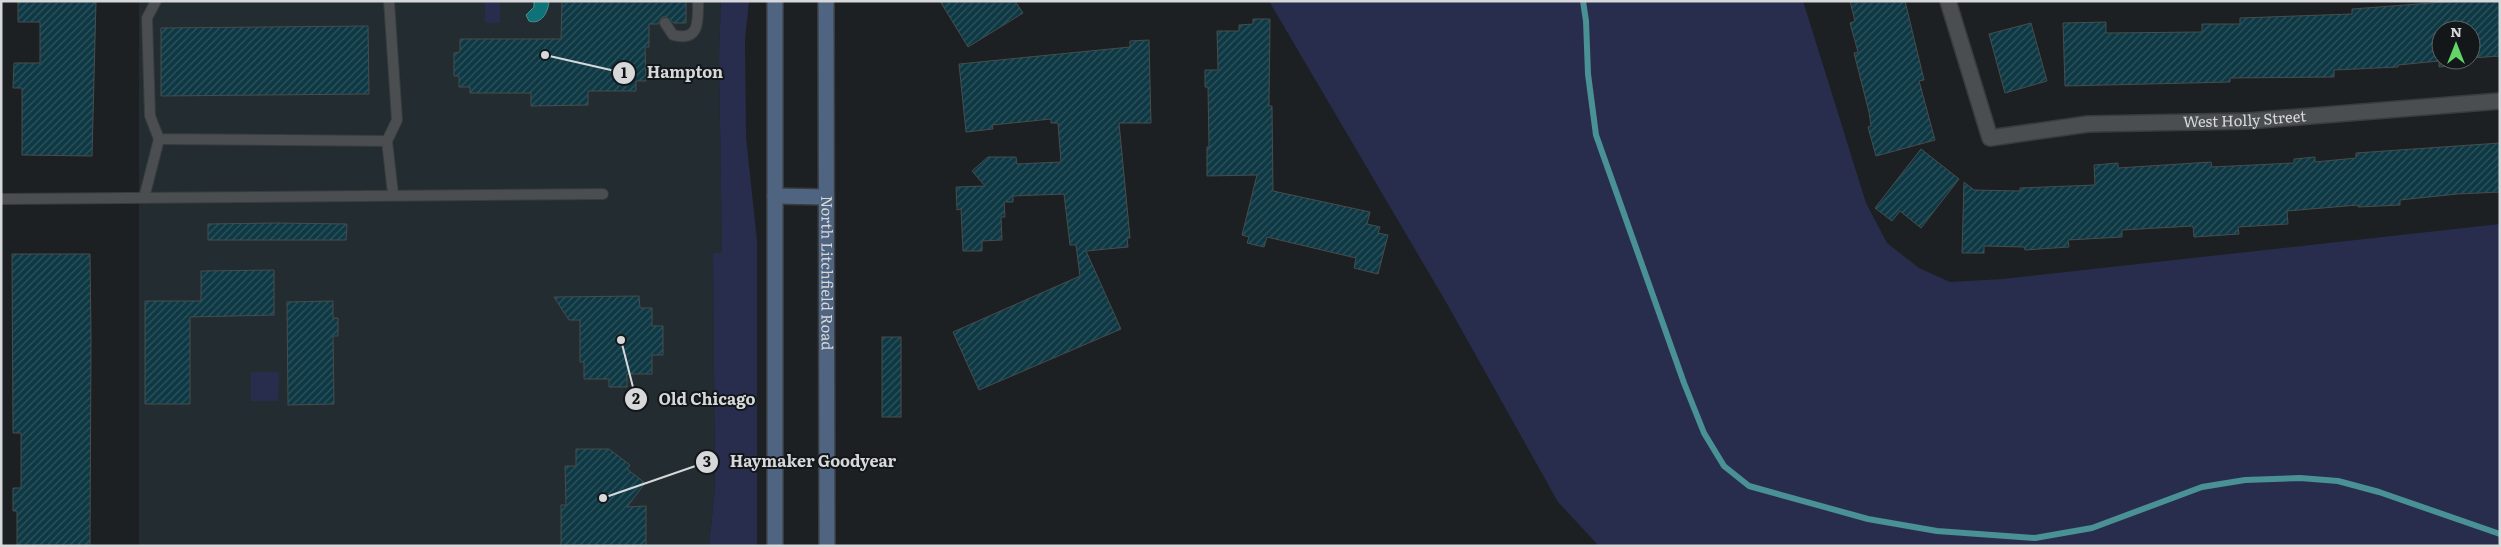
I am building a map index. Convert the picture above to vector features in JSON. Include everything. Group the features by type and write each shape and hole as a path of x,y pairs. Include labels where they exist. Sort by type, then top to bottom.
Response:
{"main road":[{"path":"775,1 775,546"},
{"name":"North Litchfield Road","path":"826,1 826,546"},
{"path":"775,196 825,197"}],"street":[{"name":"West Holly Street","path":"1948,1 1990,138 2088,124 2248,121 2500,102"}],"lane":[{"path":"144,198 159,140 150,116 147,18 156,1"},
{"path":"389,1 397,120 387,141 393,194"},
{"path":"666,23 673,36 682,38 689,36 698,24 698,1"},
{"path":"159,140 387,141"},
{"path":"1,198 603,194"}],"shaded area":[{"path":"139,1 721,1 719,57 722,253 713,253 715,487 709,546 139,546"},
{"path":"485,1 500,1 500,23 485,23"},
{"path":"534,1 549,1 543,17 533,22 529,21 526,15 534,7"},
{"path":"721,1 749,1 745,40 746,137 757,241 757,546 709,546 715,487 713,253 722,253 719,57"},
{"path":"1269,1 1803,1 1866,203 1887,243 1919,268 1950,282 2003,279 2500,224 2500,546 1599,546 1558,502 1446,302"},
{"path":"251,372 279,372 278,401 251,401"}],"building":[{"path":"18,1 96,1 92,156 22,155 22,88 13,88 14,63 40,63 40,22 18,22"},
{"path":"562,1 686,1 686,23 674,23 665,16 661,18 658,24 649,24 649,47 645,47 646,81 636,81 636,91 588,91 588,105 531,106 531,93 470,93 470,87 459,87 459,76 454,76 454,53 460,52 460,39 561,39"},
{"path":"940,1 1015,1 1023,13 968,47"},
{"path":"1850,1 1905,1 1924,80 1919,81 1935,140 1876,156 1868,127 1871,126 1869,112 1854,53 1858,52 1850,23 1855,21"},
{"path":"2458,1 2500,1 2500,56 2481,57 2481,20 2431,20 2431,62 2398,65 2398,67 2334,70 2334,77 2230,78 2230,82 2065,86 2063,23 2106,22 2106,33 2202,32 2202,24 2240,24 2240,18 2352,14 2352,9"},
{"path":"1253,19 1270,19 1269,106 1272,106 1273,191 1370,212 1367,224 1380,227 1378,233 1388,235 1378,274 1354,268 1356,258 1267,237 1264,247 1247,243 1249,237 1242,235 1257,175 1207,176 1207,147 1209,147 1208,87 1205,87 1205,70 1218,70 1217,31 1239,31 1239,25 1253,24"},
{"path":"2031,23 2047,81 2005,93 1989,34"},
{"path":"368,26 369,94 161,96 161,28"},
{"path":"1149,40 1151,123 1119,123 1130,238 1127,238 1128,247 1086,251 1121,329 979,390 953,332 1080,276 1076,245 1070,245 1064,194 1013,196 1013,202 1004,202 1005,217 1001,217 1002,240 982,241 982,251 963,251 961,209 957,210 956,187 985,186 972,171 988,157 1016,157 1017,164 1061,162 1058,123 1051,123 1051,119 992,125 993,129 966,132 959,64 1130,47 1130,41"},
{"path":"2500,143 2500,192 2400,200 2400,205 2358,207 2358,205 2287,211 2288,224 2238,227 2239,234 2194,237 2193,226 2122,230 2122,237 2068,240 2069,247 2025,250 2024,247 1984,246 1984,253 1962,253 1964,182 1974,190 2020,191 2020,188 2095,185 2094,165 2118,163 2118,168 2211,162 2212,167 2294,163 2294,159 2315,157 2315,162 2356,158 2356,153"},
{"path":"1921,149 1959,179 1921,228 1900,211 1892,221 1875,208"},
{"path":"208,224 347,224 346,240 208,240"},
{"path":"12,254 90,254 90,546 17,546 17,511 13,511 13,488 21,488 21,433 13,433"},
{"path":"274,270 274,315 190,317 190,404 145,404 145,301 201,301 201,271"},
{"path":"639,296 640,308 652,308 652,326 663,326 663,355 652,355 652,374 627,374 627,387 609,387 609,379 584,379 584,362 580,362 580,320 569,320 554,297"},
{"path":"333,301 333,318 338,318 338,336 333,336 334,404 288,405 287,302"},
{"path":"882,337 901,337 901,417 882,417"},
{"path":"576,449 609,449 630,465 627,469 645,483 627,507 646,506 646,546 561,546 561,505 566,505 565,466 576,466"}],"waterway":[{"path":"1583,1 1586,21 1588,74 1596,135 1684,383 1704,433 1724,466 1749,486 1868,519 1937,531 2035,538 2092,528 2202,487 2245,480 2300,478 2338,481 2379,492 2500,534"}],"place":[{"name":"Hampton","path":"545,55"},
{"name":"Old Chicago","path":"621,340"},
{"name":"Haymaker Goodyear","path":"603,498"}]}
